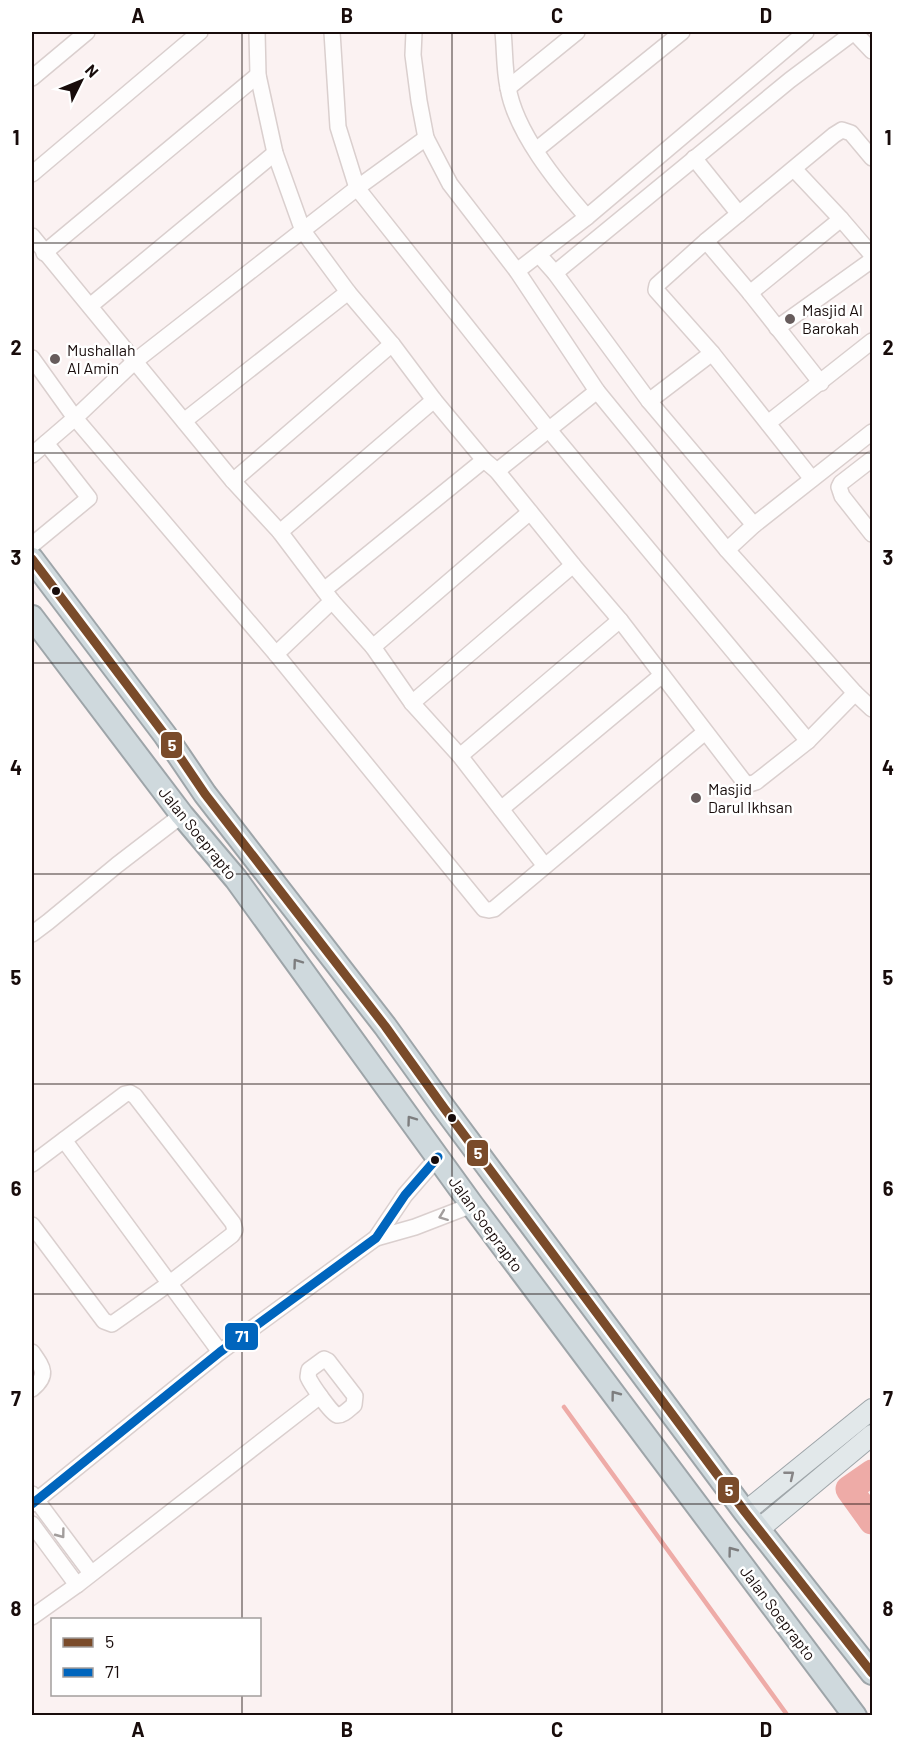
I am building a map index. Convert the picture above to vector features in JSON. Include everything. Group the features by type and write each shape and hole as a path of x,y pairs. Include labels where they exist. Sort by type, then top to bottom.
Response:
{"highway":[{"name":"Jalan Soeprapto","path":"32,559 165,735 206,794 385,1026 752,1521 873,1673"},
{"name":"Jalan Soeprapto","path":"32,617 182,815 236,879 472,1205 855,1716"},
{"path":"236,879 257,861"}],"main road":[{"path":"752,1521 873,1409"},
{"path":"752,1521 873,1435"}],"street":[{"path":"32,78 87,32"},
{"path":"32,174 200,32"},
{"path":"257,32 258,75 274,153 303,231 348,292 392,344 434,400 484,460 497,471 620,620 746,783 756,782 808,741 855,693"},
{"path":"332,32 338,127 357,188 549,430 808,741"},
{"path":"414,32 413,55 426,138 450,184 517,271 597,391 727,550 855,693 873,709"},
{"path":"503,32 508,88 519,123 568,195 587,217"},
{"path":"508,88 577,32"},
{"path":"536,150 682,32"},
{"path":"517,271 587,217 806,32"},
{"path":"555,273 790,80 854,32 873,51"},
{"path":"44,253 258,75"},
{"path":"812,479 712,353 656,290 661,280 706,241 842,130 850,133 873,158"},
{"path":"32,455 134,362 357,188 426,138"},
{"path":"90,306 274,153"},
{"path":"694,158 739,214"},
{"path":"794,170 873,255"},
{"path":"750,293 841,219"},
{"path":"32,236 233,481 280,532 328,596 373,647 412,703 460,756 545,866"},
{"path":"706,241 821,382"},
{"path":"539,255 555,273 649,401 754,525"},
{"path":"777,328 873,260"},
{"path":"184,421 348,292"},
{"path":"768,423 873,341"},
{"path":"233,481 392,344"},
{"path":"649,401 712,353"},
{"path":"32,358 75,418 276,654 484,909 494,909 705,732"},
{"path":"497,471 597,391"},
{"path":"280,532 434,400"},
{"path":"727,550 754,525 873,432"},
{"path":"32,545 89,498 46,443"},
{"path":"873,459 841,483 839,487 842,496 873,534"},
{"path":"276,654 328,596 484,460"},
{"path":"373,647 530,512"},
{"path":"412,703 573,565"},
{"path":"460,756 620,620"},
{"path":"501,809 662,675"},
{"path":"32,934 182,815"},
{"path":"32,1164 125,1094 133,1094 233,1223 235,1230 232,1235 170,1283 114,1324 107,1324 32,1225"},
{"path":"64,1140 220,1352"},
{"path":"91,1573 33,1499 220,1352 376,1238 405,1196 438,1157"},
{"path":"376,1238 415,1227 472,1205"},
{"path":"32,1352 40,1363 43,1374 42,1379 32,1389"},
{"path":"32,1617 320,1396"},
{"path":"32,1524 76,1585"}],"waterway":[{"path":"564,1407 788,1716"},
{"path":"872,1473 849,1489 872,1521"}],"transit line":[{"name":"5","path":"32,559 165,735 205,794 385,1026 745,1512 872,1673"},
{"name":"71","path":"32,1504 220,1352 376,1238 405,1195 438,1157"}],"place":[{"name":"Masjid Al Barokah","path":"790,319"},
{"name":"Mushallah Al Amin","path":"55,359"},
{"name":"Masjid Darul Ikhsan","path":"696,798"}]}
